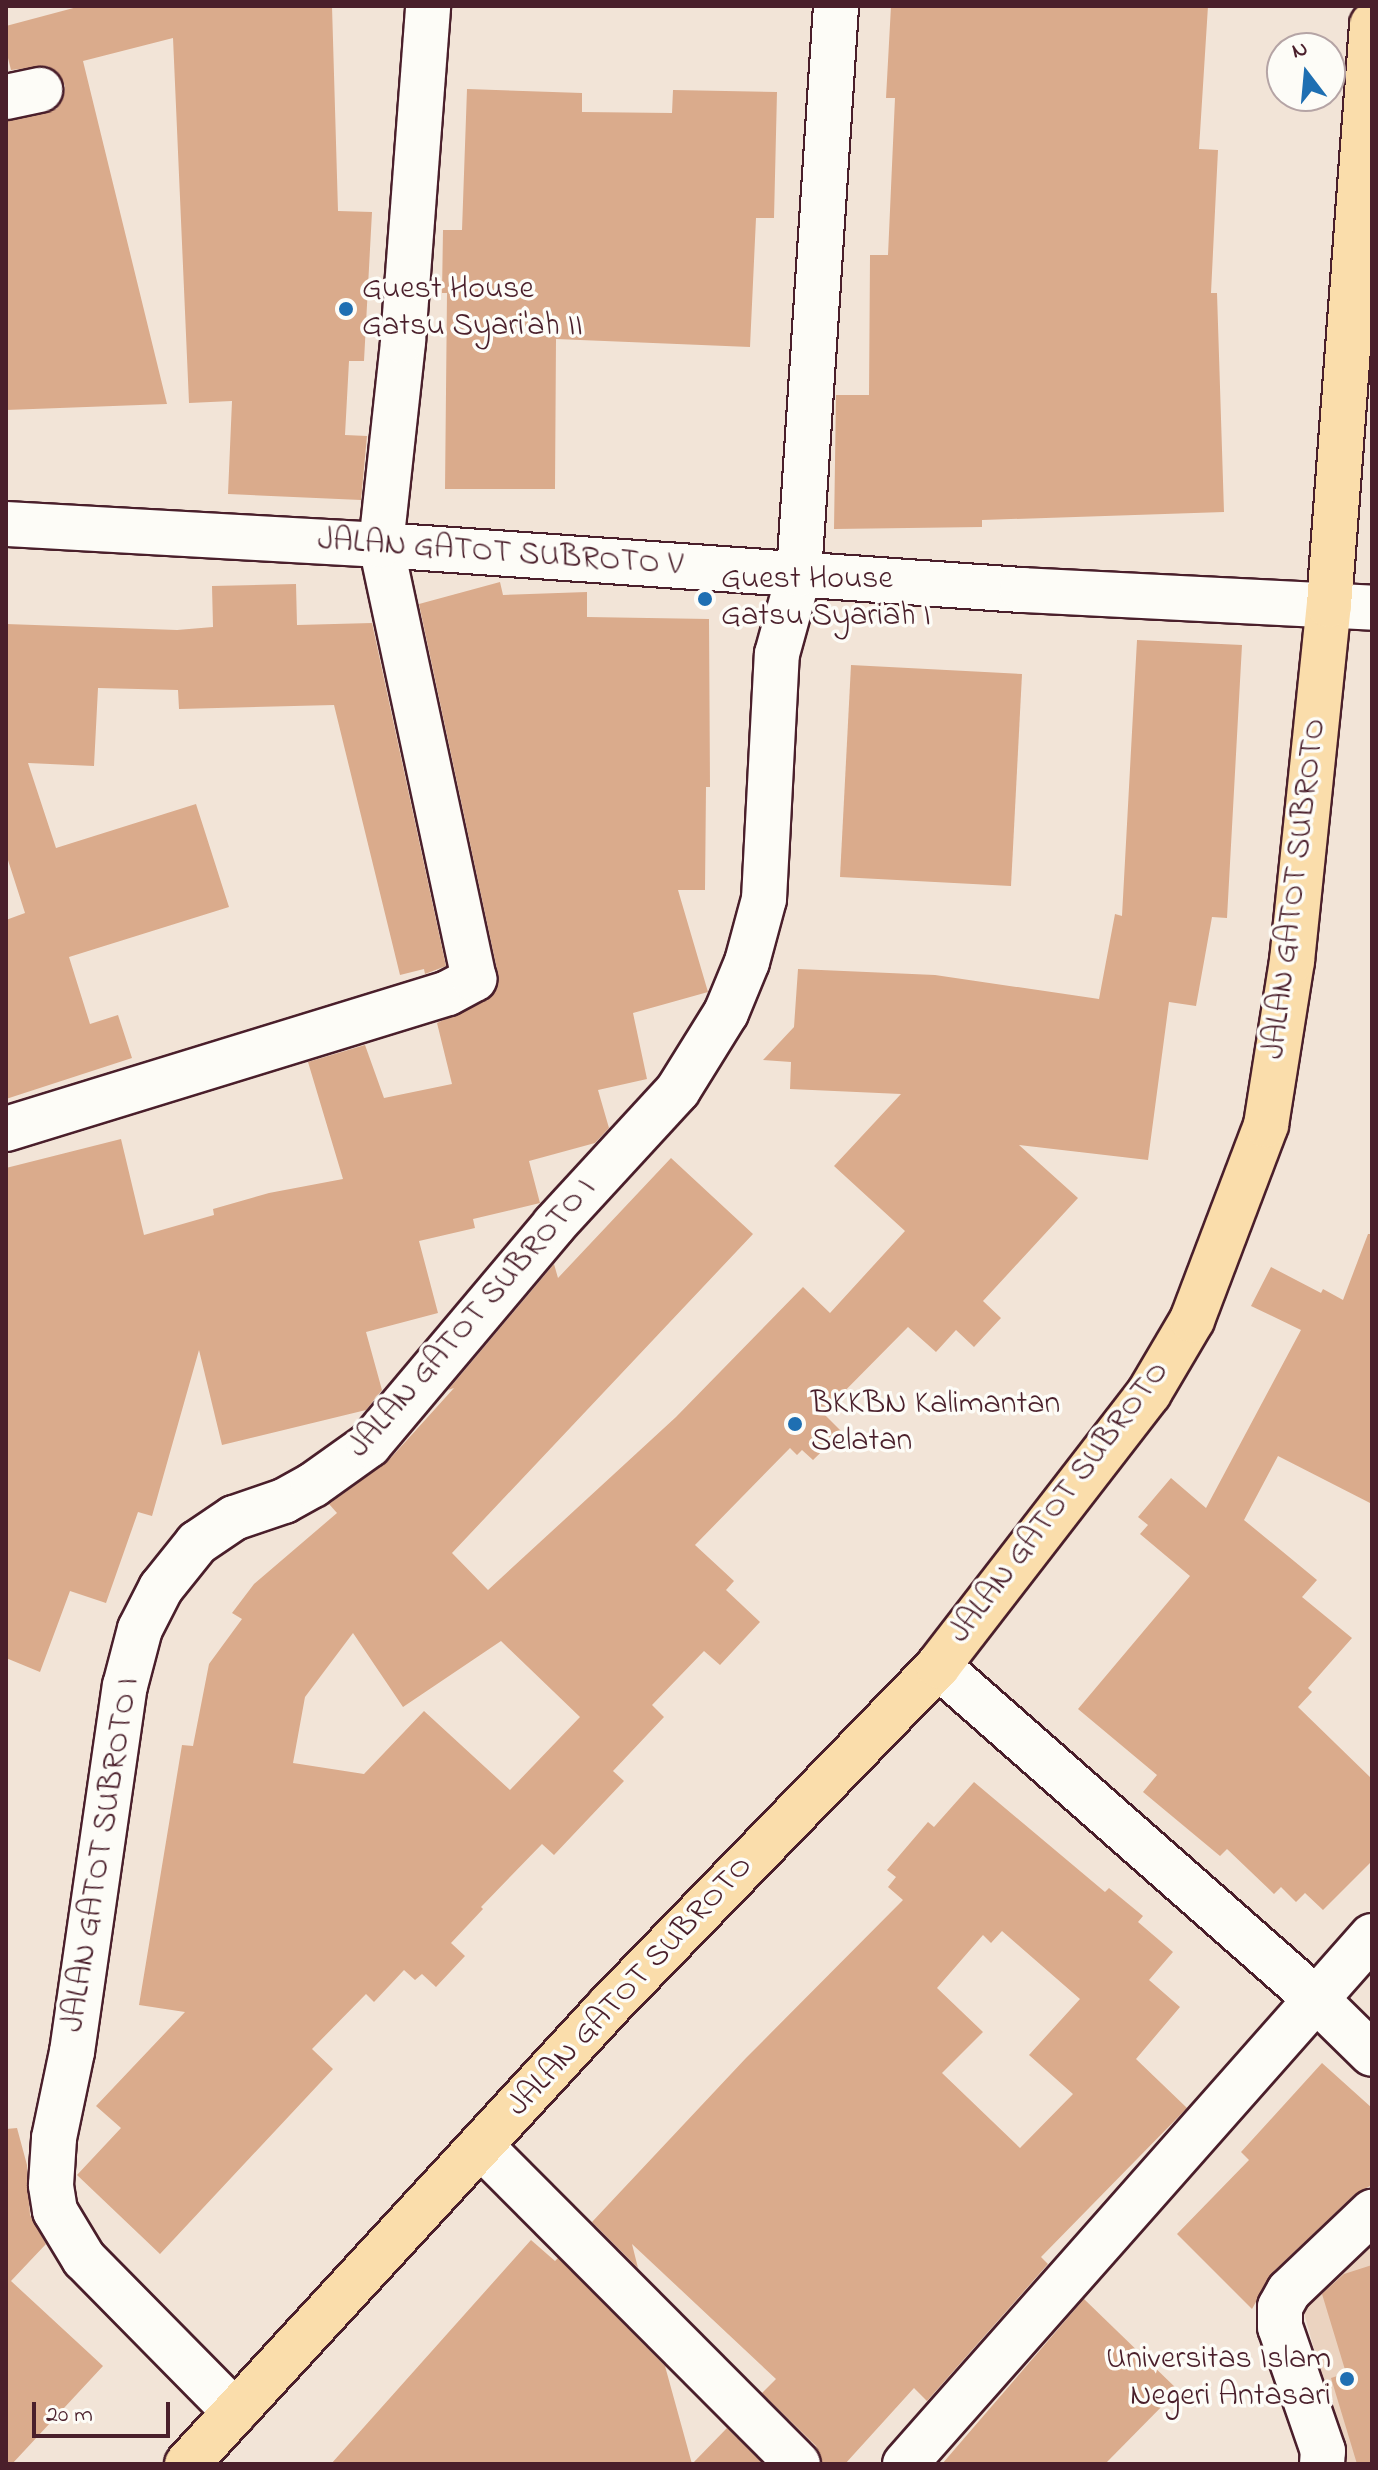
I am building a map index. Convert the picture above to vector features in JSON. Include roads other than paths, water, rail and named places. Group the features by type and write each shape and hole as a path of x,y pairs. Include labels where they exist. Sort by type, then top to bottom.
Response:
{"main road":[{"name":"JALAN GATOT SUBROTO","path":"187,2464 609,2006 938,1666 1149,1393 1192,1320 1225,1240 1266,1125 1292,961 1329,605 1372,25"}],"street":[{"path":"6,1129 448,993 474,979 381,545 403,341 428,6"},
{"name":"JALAN GATOT SUBROTO I","path":"235,2412 84,2259 55,2211 51,2185 54,2138 72,2052 125,1686 140,1629 161,1588 197,1543 234,1518 284,1501 313,1485 369,1445 554,1225 686,1077 726,1013 747,962 764,899 777,654 799,574 836,6"},
{"name":"JALAN GATOT SUBROTO V","path":"6,524 381,545 1022,590 1372,608"},
{"path":"938,1666 1316,1999 1372,2054"},
{"path":"905,2464 1372,1936"},
{"path":"481,2146 798,2464"},
{"path":"1322,2464 1323,2451 1280,2327 1280,2307 1289,2291 1372,2212"}],"place":[{"name":"Guest House Gatsu Syari'ah II","path":"346,309"},
{"name":"Guest House Gatsu Syariah I","path":"705,599"},
{"name":"BKKBN Kalimantan Selatan","path":"795,1424"},
{"name":"Universitas Islam Negeri Antasari","path":"1347,2379"}]}
